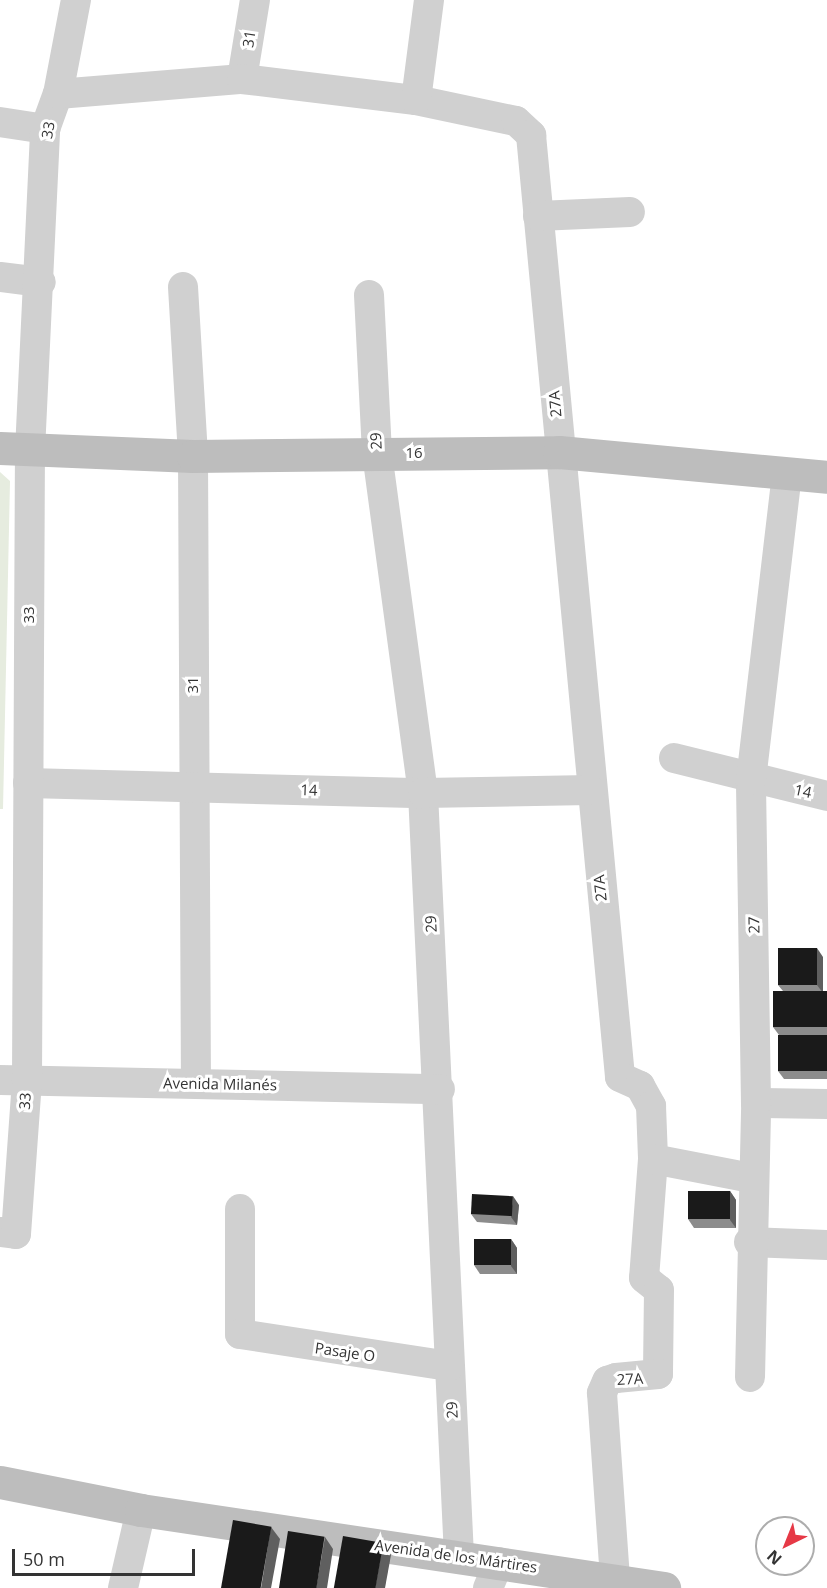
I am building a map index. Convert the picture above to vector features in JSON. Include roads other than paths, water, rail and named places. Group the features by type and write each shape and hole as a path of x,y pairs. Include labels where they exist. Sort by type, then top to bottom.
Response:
{"street":[{"name":"33","path":"8,1233 28,783 15,449 41,282 45,129 58,94 76,0"},
{"name":"31","path":"242,79 255,0"},
{"path":"58,94 242,79 416,100 429,0"},
{"name":"27A","path":"416,100 527,128 538,216 590,790 620,1077 640,1086 651,1106 653,1159 644,1278 659,1290 658,1374 607,1381 602,1393 615,1580"},
{"path":"0,122 45,129"},
{"path":"538,216 630,212"},
{"path":"0,277 41,282"},
{"name":"31","path":"183,287 194,456 193,786 196,1083"},
{"name":"29","path":"369,295 376,453 423,794 440,1089 459,1556"},
{"name":"16","path":"15,449 194,456 559,453 827,477"},
{"name":"27","path":"750,1377 749,1242 756,1103 752,780 788,474"},
{"name":"14","path":"674,758 752,780 827,796"},
{"name":"14","path":"28,783 423,794 590,790"},
{"name":"Avenida Milanés","path":"13,1080 440,1089"},
{"path":"756,1103 827,1104"},
{"path":"653,1159 751,1178"},
{"name":"Pasaje O","path":"240,1209 240,1334 450,1366"},
{"path":"749,1242 827,1245"},
{"name":"Avenida de los Mártires","path":"0,1482 141,1510 459,1556 494,1575 615,1580 664,1588"},
{"path":"123,1588 141,1510"}]}
